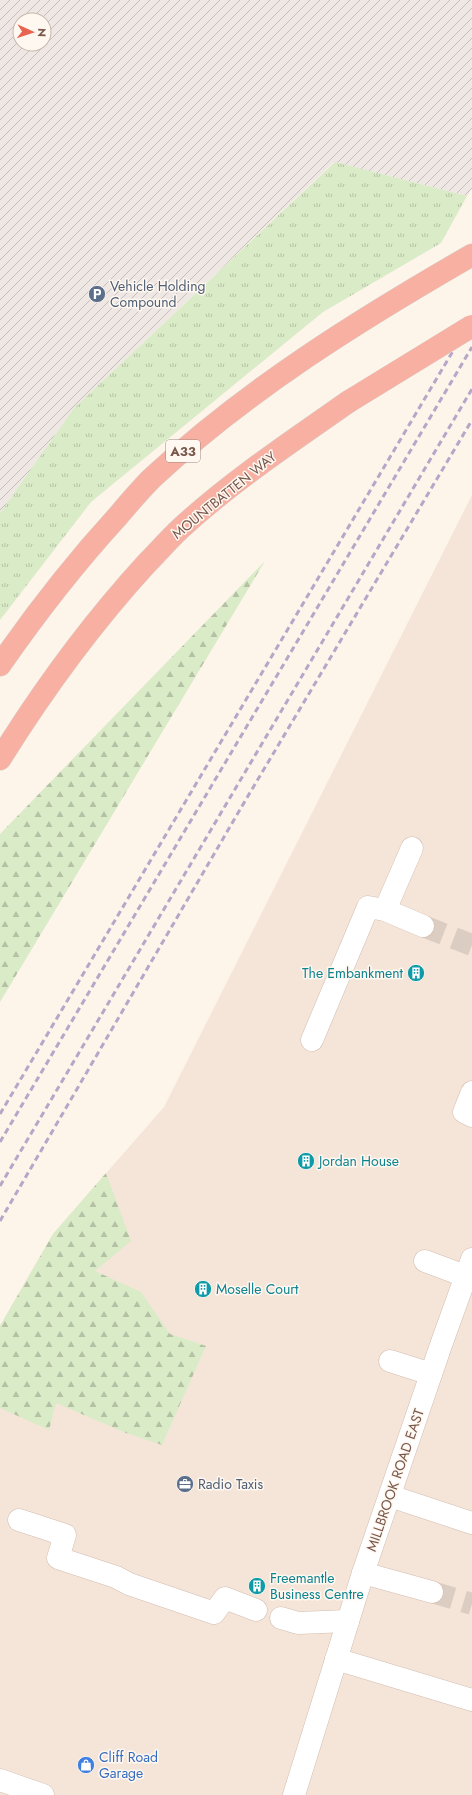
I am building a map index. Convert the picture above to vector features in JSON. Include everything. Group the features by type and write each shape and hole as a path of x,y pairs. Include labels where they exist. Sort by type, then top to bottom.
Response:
{"highway":[{"name":"A33","path":"0,665 28,624 80,557 151,479 206,431 286,370 414,288 472,255"},
{"name":"MOUNTBATTEN WAY","path":"0,760 19,729 77,647 124,588 180,528 255,467 348,402 472,326"}],"street":[{"path":"385,910 412,848"},
{"path":"312,1040 368,907 385,910 423,926"},
{"path":"472,1092 464,1112 472,1116"},
{"path":"425,1261 469,1268"},
{"name":"MILLBROOK ROAD EAST","path":"294,1795 348,1621 431,1374 469,1268"},
{"path":"390,1361 431,1374"},
{"path":"390,1496 472,1523"},
{"path":"19,1520 64,1535 58,1558 116,1576 129,1584 214,1613 225,1598 256,1610"},
{"path":"364,1573 432,1592"},
{"path":"281,1618 298,1623 348,1621"},
{"path":"336,1659 472,1700"},
{"path":"0,1780 43,1795"}],"shaded area":[{"name":"Vehicle Holding Compound","path":"0,0 472,0 472,189 467,196 334,162 74,408 0,513"},
{"path":"472,495 472,1795 0,1795 0,1326 53,1234 164,1107"}],"green space":[{"path":"335,162 467,196 441,243 323,312 91,502 0,620 0,513 74,408"},
{"path":"265,561 0,1002 0,834"},
{"path":"106,1173 131,1241 95,1271 141,1292 170,1334 206,1346 162,1445 126,1433 56,1403 49,1430 0,1408 0,1326 53,1234"}],"tunnel":[{"path":"423,926 472,945"},
{"path":"432,1592 472,1604"}],"railway":[{"path":"0,1114 472,319"},
{"path":"0,1142 472,347"},
{"path":"0,1186 472,389"},
{"path":"0,1221 245,801 472,420"}],"place":[{"name":"Vehicle Holding Compound","path":"97,294"},
{"name":"The Embankment","path":"416,973"},
{"name":"Jordan House","path":"306,1161"},
{"name":"Moselle Court","path":"203,1289"},
{"name":"Radio Taxis","path":"185,1484"},
{"name":"Freemantle Business Centre","path":"257,1586"},
{"name":"Cliff Road Garage","path":"86,1765"}]}
